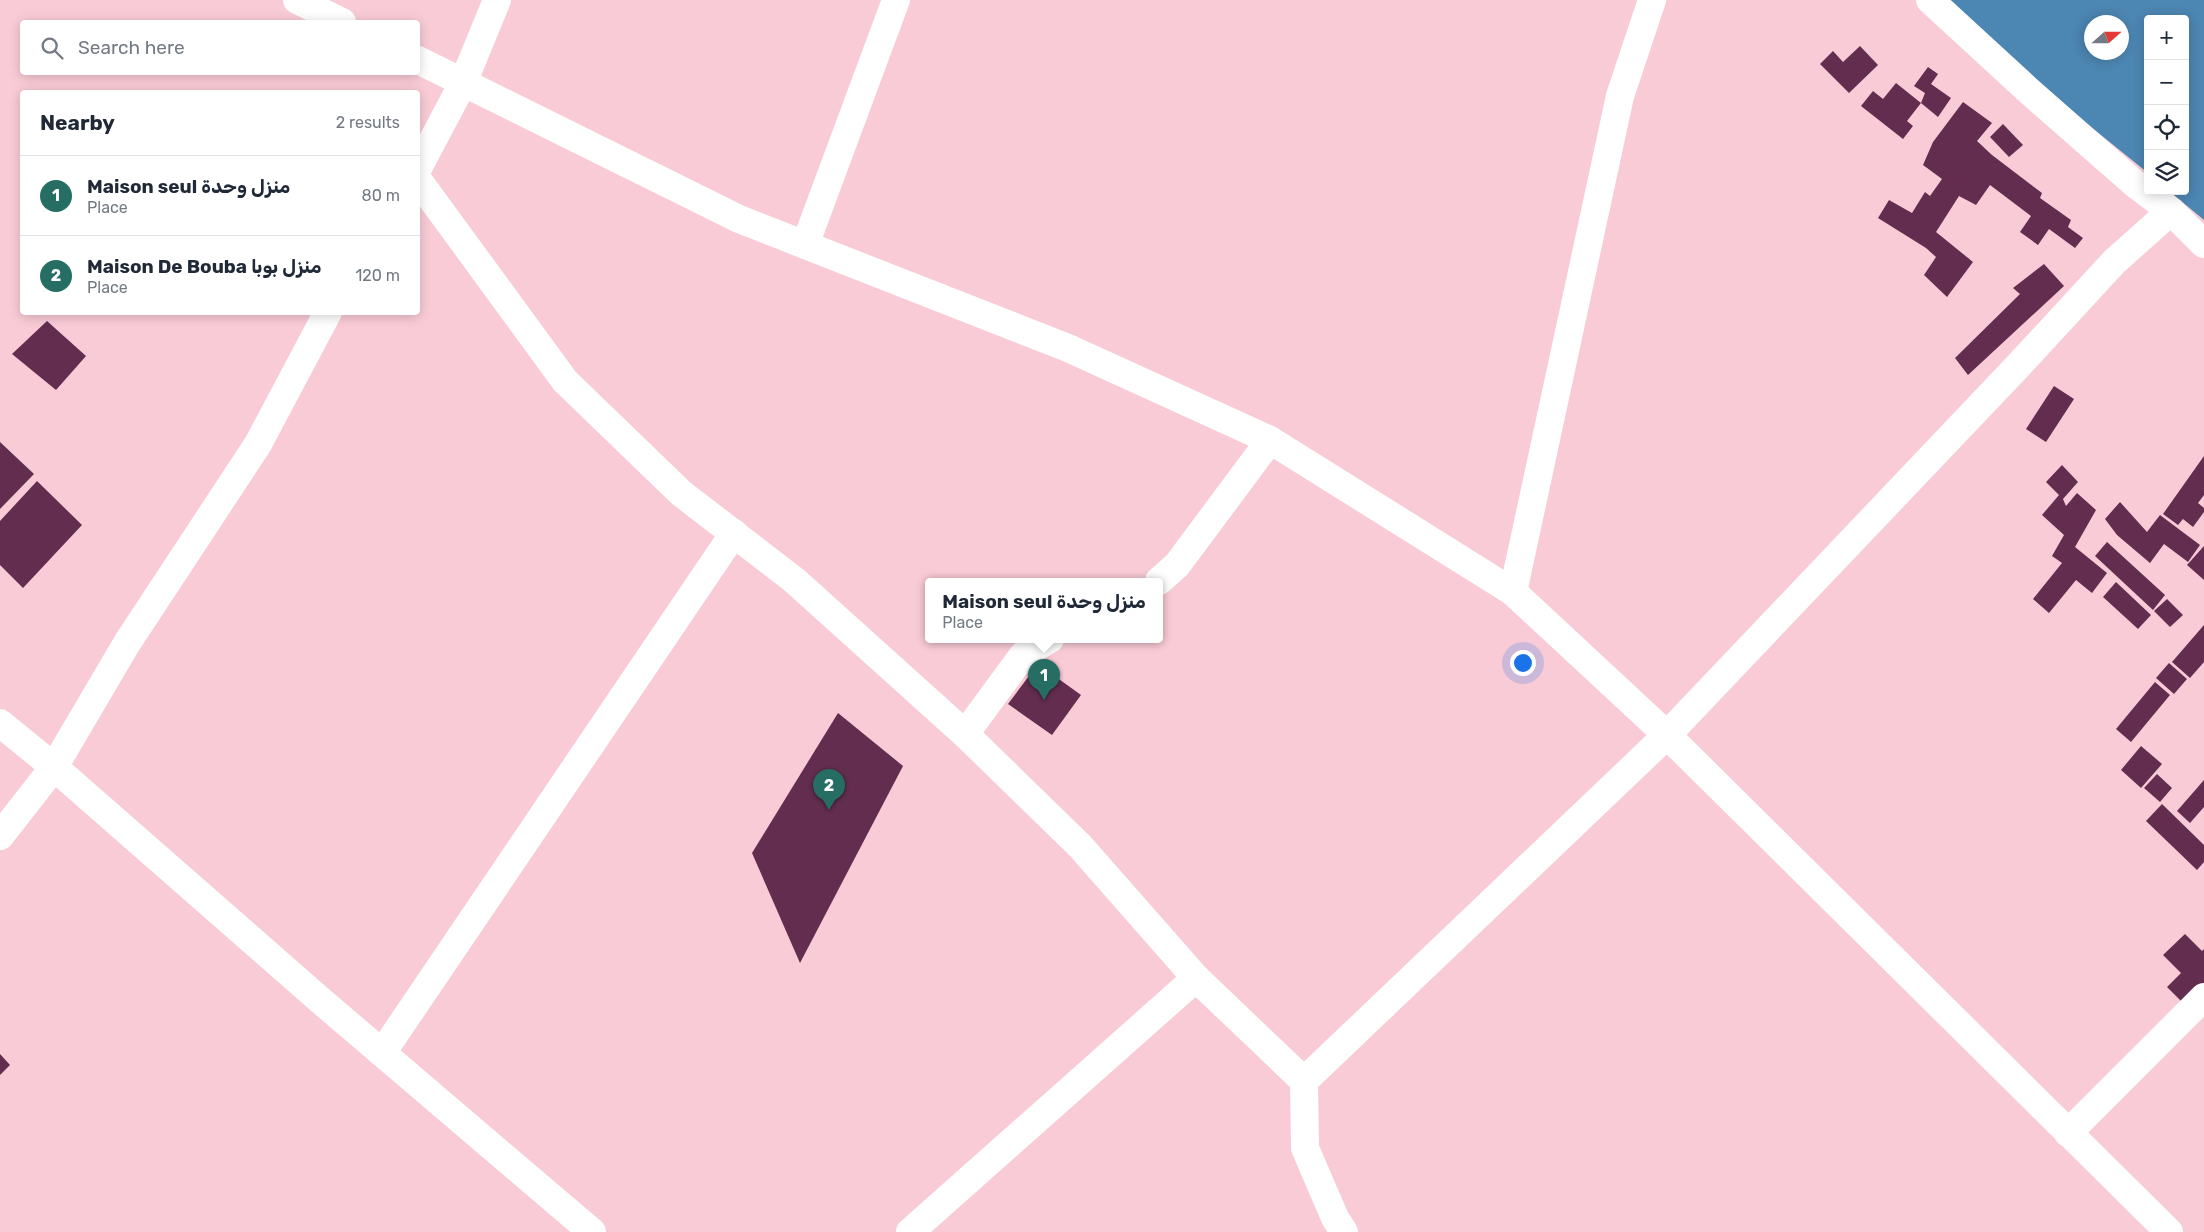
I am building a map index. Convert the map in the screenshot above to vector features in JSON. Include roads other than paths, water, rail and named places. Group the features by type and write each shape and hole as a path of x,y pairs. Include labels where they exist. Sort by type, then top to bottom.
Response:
{"street":[{"path":"297,0 338,20"},
{"path":"420,164 463,83 497,0"},
{"path":"805,245 896,0"},
{"path":"1513,592 1620,96 1652,0"},
{"path":"1930,0 2029,92 2135,184 2170,211 2204,244"},
{"path":"420,61 738,219 1068,348 1270,440 1513,592 1667,734 2168,1232"},
{"path":"420,183 565,381 681,493 794,580 965,734 1080,846 1196,978 1304,1081 1305,1148 1335,1218 1344,1232"},
{"path":"1304,1081 1667,734 2017,367 2114,262 2170,211"},
{"path":"0,836 54,767 127,643 258,444 326,315"},
{"path":"1163,578 1177,565 1270,440"},
{"path":"382,1054 734,533"},
{"path":"965,734 1023,655 1043,643"},
{"path":"0,723 54,767 382,1054 592,1232"},
{"path":"910,1232 1196,978"},
{"path":"2068,1133 2204,997"}],"water":[{"path":"1944,0 2204,0 2204,220 2174,195 2189,195 2189,15 2144,15 2144,170 2055,98"}],"place":[{"name":"Maison seul منزل وحدة","path":"1044,700"},
{"name":"Maison De Bouba منزل بوبا","path":"829,810"}]}
